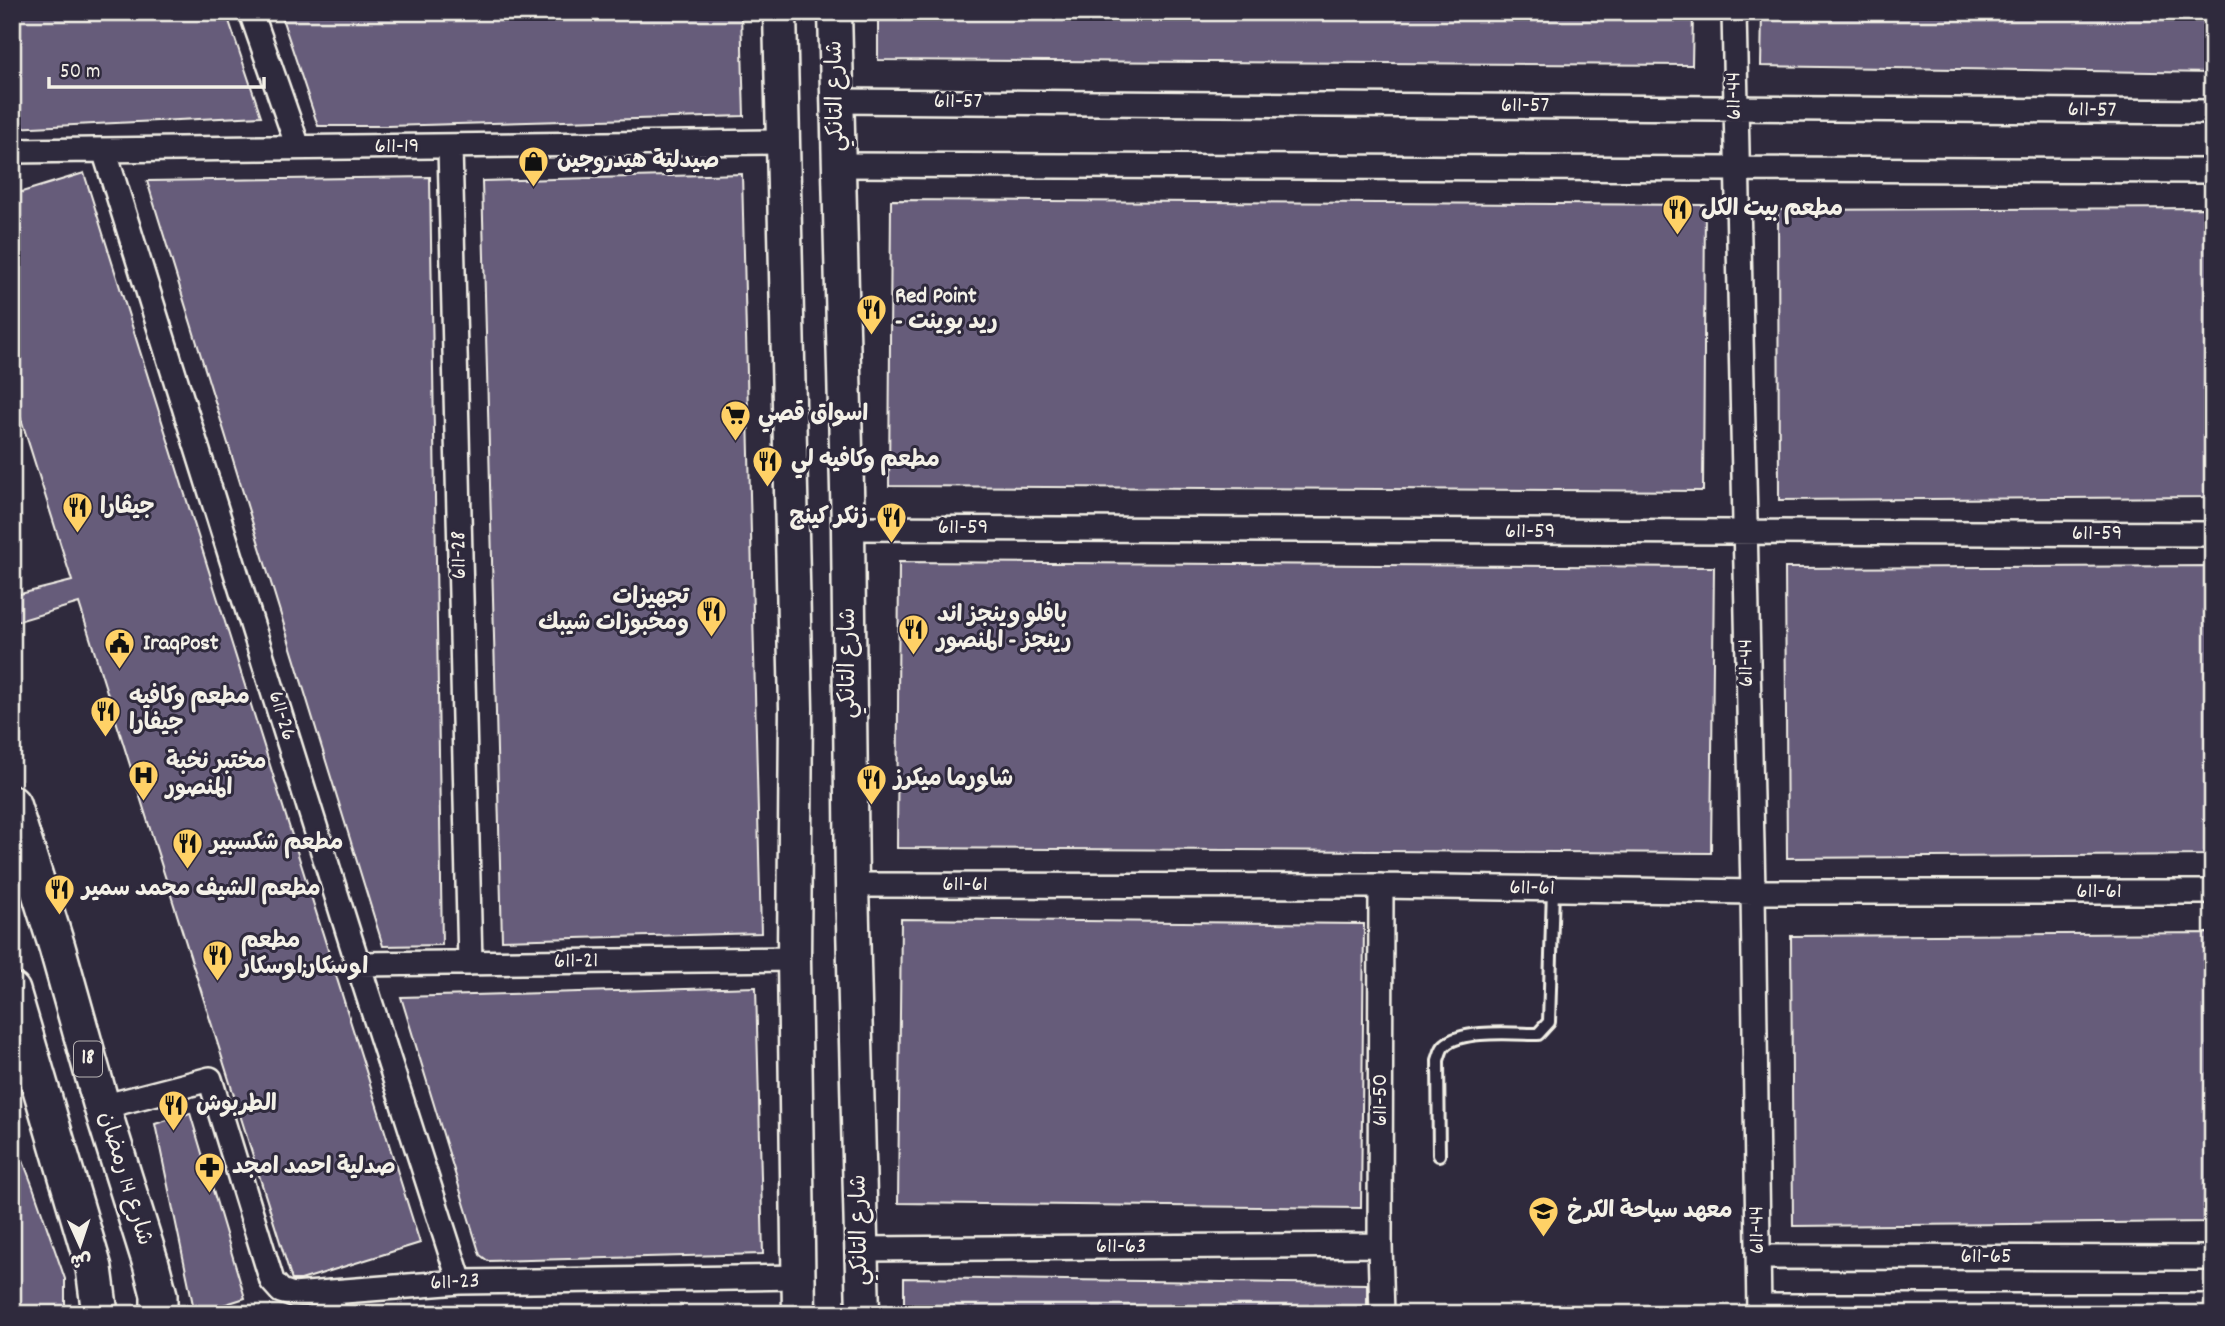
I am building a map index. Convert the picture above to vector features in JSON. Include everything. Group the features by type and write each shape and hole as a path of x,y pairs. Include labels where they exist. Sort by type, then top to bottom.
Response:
{"main road":[{"name":"شارع 14 رمضان","path":"12,804 151,1265 159,1295 159,1314"},
{"path":"12,991 94,1268 100,1314"}],"street":[{"path":"251,12 298,147"},
{"path":"780,12 796,708 794,959 799,1314"},
{"name":"شارع التانكي","path":"835,12 863,1314"},
{"name":"611-44","path":"1734,12 1759,1310"},
{"name":"611-57","path":"838,101 2213,112"},
{"name":"611-19","path":"12,151 782,142"},
{"name":"611-28","path":"450,147 470,963"},
{"name":"611-26","path":"104,150 460,1282"},
{"path":"839,165 2213,172"},
{"name":"611-59","path":"848,528 2213,534"},
{"path":"796,708 849,708"},
{"name":"611-61","path":"852,885 1381,886 1753,892 2213,892"},
{"name":"611-50","path":"1381,886 1382,1314"},
{"name":"611-21","path":"358,964 794,959"},
{"name":"611-23","path":"102,1107 210,1079 272,1281 281,1291 293,1295 332,1303 460,1282 798,1277"},
{"name":"611-63","path":"862,1249 1380,1245"},
{"name":"611-65","path":"1759,1257 2213,1258"},
{"path":"1759,1310 2144,1310 2213,1306"}],"lane":[{"path":"1440,1155 1438,1060 1443,1046 1456,1039 1476,1035 1538,1034 1549,1022 1553,889"}],"building":[{"path":"12,12 226,12 261,116 12,128"},
{"path":"280,12 741,12 744,116 318,126"},
{"path":"878,12 1693,12 1692,65 878,60"},
{"path":"1762,12 2213,12 2213,73 1761,66"},
{"path":"84,173 420,1243 301,1280 292,1280 79,603 12,623 12,596 72,581 12,390 12,195"},
{"path":"742,174 761,933 502,940 482,181"},
{"path":"430,177 442,945 383,946 147,181"},
{"path":"891,200 1705,205 1703,491 889,486"},
{"path":"2213,208 2213,497 1779,500 1778,210"},
{"path":"899,562 1714,567 1711,853 897,848"},
{"path":"2213,566 2213,855 1787,858 1785,568"},
{"path":"901,919 1364,924 1361,1208 898,1203"},
{"path":"2213,933 2213,1222 1793,1226 1791,936"},
{"path":"756,987 763,1254 488,1261 480,1255 401,997"},
{"path":"190,1113 245,1298 195,1314 155,1124"},
{"path":"12,1137 33,1187 65,1279 65,1314 12,1314"},
{"path":"904,1278 1367,1284 1367,1314 904,1314"}],"place":[{"name":"صيدلية هيدروجين","path":"534,189"},
{"name":"مطعم بيت الكل","path":"1678,237"},
{"name":"Red Point - ريد بوينت","path":"872,337"},
{"name":"اسواق قصي","path":"735,442"},
{"name":"مطعم وكافيه لي","path":"768,488"},
{"name":"جيڤارا","path":"77,535"},
{"name":"زنكر كينج","path":"891,545"},
{"name":"تجهيزات ومخبوزات شيبك","path":"712,638"},
{"name":"بافلو وينجز اند رينجز - المنصور","path":"914,656"},
{"name":"IraqPost","path":"120,671"},
{"name":"مطعم وكافيه جيفارا","path":"106,738"},
{"name":"مختبر نخبة المنصور","path":"143,803"},
{"name":"شاورما ميكرز","path":"871,807"},
{"name":"مطعم شكسبير","path":"187,871"},
{"name":"مطعم الشيف محمد سمير","path":"59,917"},
{"name":"مطعم اوسكار;اوسكار","path":"218,982"},
{"name":"الطربوش","path":"173,1132"},
{"name":"صدلية احمد امجد","path":"209,1195"},
{"name":"معهد سياحة الكرخ","path":"1544,1239"}]}
